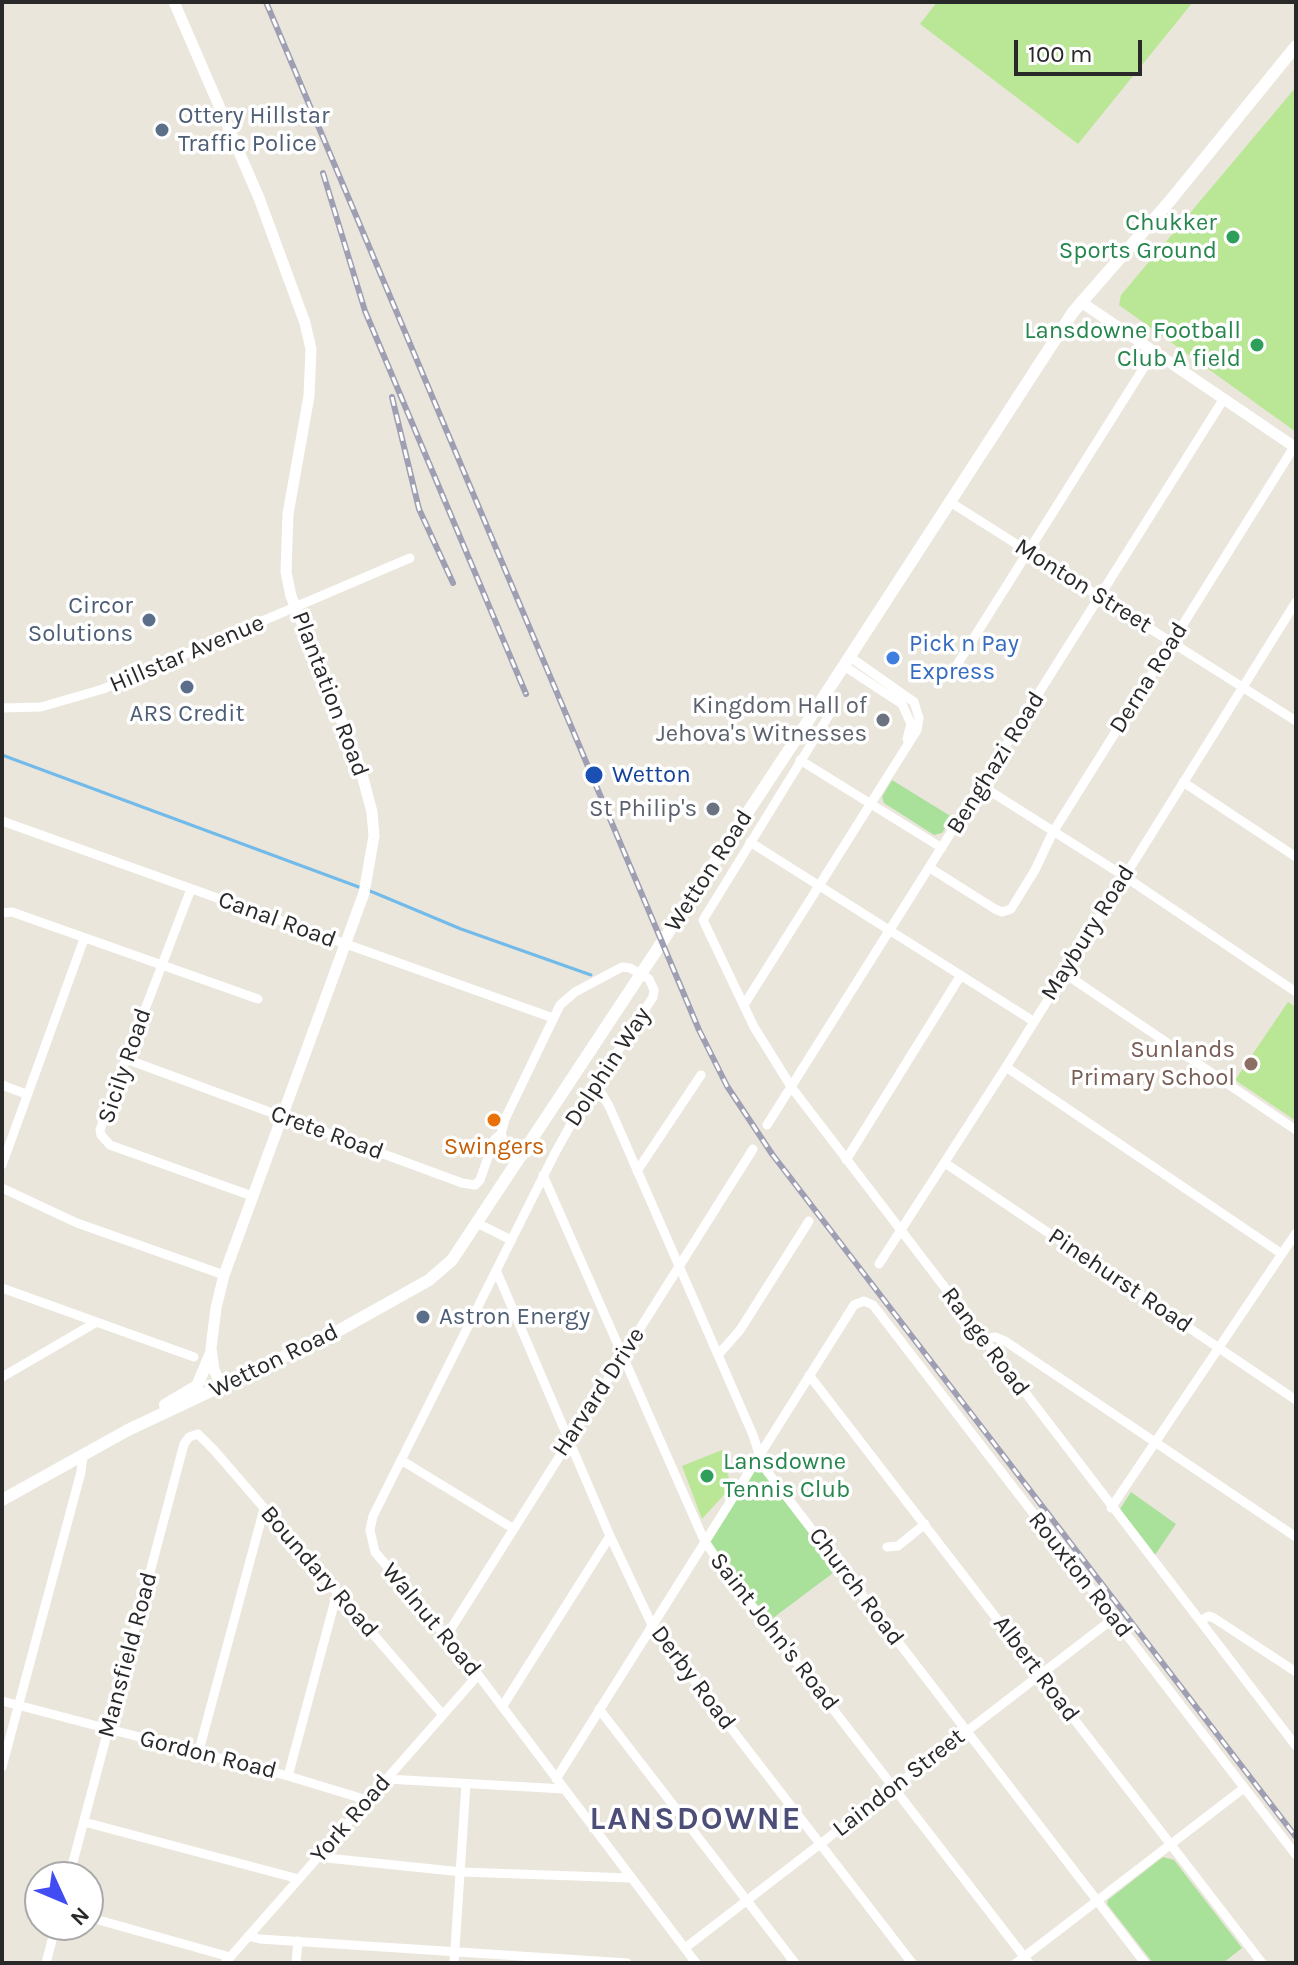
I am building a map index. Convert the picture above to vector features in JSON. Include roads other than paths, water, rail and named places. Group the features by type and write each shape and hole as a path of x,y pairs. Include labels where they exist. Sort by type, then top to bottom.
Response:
{"main road":[{"name":"Wetton Road","path":"2,1500 148,1420 338,1331 433,1278 452,1260 847,661 1044,354 1081,302 1296,49"},
{"path":"148,1420 155,1411 197,1386 211,1353"}],"street":[{"name":"Plantation Road","path":"174,2 259,198 305,323 311,349 309,396 286,532 286,572 296,608 360,767 372,812 373,842 368,878 224,1275 211,1353 222,1387"},
{"path":"1081,302 1295,447"},
{"path":"953,671 1153,353"},
{"name":"Benghazi Road","path":"767,1125 1223,400"},
{"name":"Derna Road","path":"930,868 995,909 1007,911 1035,870 1053,832 1295,447"},
{"name":"Monton Street","path":"950,502 1296,721"},
{"name":"Hillstar Avenue","path":"2,708 41,707 79,698 139,676 410,558"},
{"name":"Maybury Road","path":"879,1264 1006,1067 1296,602"},
{"path":"744,1005 917,730 919,718 914,702 847,661"},
{"path":"831,712 750,842 1033,1021"},
{"path":"800,760 942,848"},
{"path":"1183,782 1296,857"},
{"path":"982,786 1124,876 1296,992"},
{"name":"Canal Road","path":"2,821 553,1018"},
{"name":"Range Road","path":"750,842 703,920 767,1050 846,1160 1296,1746"},
{"name":"Sicily Road","path":"191,889 100,1130 103,1139 110,1145 252,1196"},
{"path":"2,913 12,912 258,999"},
{"path":"2,1165 84,939"},
{"name":"Dolphin Way","path":"501,1134 505,1119 553,1018 568,997 618,969 630,968 649,979 654,990 653,997 575,1117 511,1240"},
{"path":"1064,973 1296,1130"},
{"path":"846,1160 961,975"},
{"name":"Crete Road","path":"126,1059 471,1185 480,1180 494,1140 501,1134"},
{"path":"1006,1067 1282,1254"},
{"path":"637,1171 701,1075"},
{"name":"Church Road","path":"596,1084 609,1106 753,1435 763,1466 1145,1963"},
{"path":"2,1085 26,1094"},
{"path":"501,1134 506,1144 523,1156"},
{"name":"Harvard Drive","path":"447,1635 753,1149"},
{"name":"Pinehurst Road","path":"945,1163 1296,1400"},
{"name":"Saint John's Road","path":"543,1175 704,1540 736,1587 894,1788 1023,1961"},
{"path":"2,1188 77,1223 224,1275"},
{"path":"718,1355 740,1330 809,1221"},
{"path":"477,1223 511,1240"},
{"name":"Walnut Road","path":"511,1240 373,1516 372,1541 375,1552 447,1635 696,1963"},
{"path":"1111,1508 1294,1240"},
{"name":"Derby Road","path":"496,1270 610,1536 653,1627 912,1963"},
{"path":"2,1288 194,1357"},
{"name":"Rouxton Road","path":"809,1375 854,1305 860,1301 873,1305 1296,1855"},
{"path":"2,1377 95,1323"},
{"path":"983,1339 995,1337 1005,1341 1296,1537"},
{"path":"556,1779 809,1375"},
{"name":"Albert Road","path":"809,1375 1262,1963"},
{"name":"Boundary Road","path":"192,1436 198,1434 204,1439 443,1715"},
{"name":"Mansfield Road","path":"73,1861 184,1444 192,1436"},
{"path":"2,1767 83,1455"},
{"path":"401,1460 514,1529"},
{"path":"198,1754 264,1509"},
{"path":"887,1547 898,1546 925,1524"},
{"path":"502,1707 610,1536"},
{"path":"288,1776 337,1593"},
{"path":"1200,1621 1209,1616 1214,1618 1296,1672"},
{"name":"Laindon Street","path":"685,1948 1114,1618"},
{"name":"York Road","path":"227,1960 478,1675"},
{"name":"Gordon Road","path":"2,1701 288,1776 367,1800"},
{"path":"599,1709 795,1963"},
{"path":"387,1779 564,1789"},
{"path":"455,1958 466,1784"},
{"path":"1023,1961 1097,1900 1244,1788"},
{"path":"84,1822 299,1879"},
{"path":"317,1857 462,1872 631,1878"},
{"path":"104,1922 227,1960"},
{"path":"248,1936 455,1958 627,1963"},
{"path":"46,1963 52,1941"},
{"path":"296,1963 298,1941"}],"waterway":[{"path":"2,755 591,975"}],"railway":[{"path":"266,2 699,1030 727,1086 772,1154 1296,1837"},
{"path":"323,173 365,311 526,694"},
{"path":"392,397 419,509 453,583"}],"place":[{"name":"Ottery Hillstar Traffic Police","path":"162,130"},
{"name":"Chukker Sports Ground","path":"1233,237"},
{"name":"Lansdowne Football Club A field","path":"1257,345"},
{"name":"Circor Solutions","path":"149,620"},
{"name":"Pick n Pay Express","path":"893,658"},
{"name":"ARS Credit","path":"187,687"},
{"name":"Kingdom Hall of Jehova's Witnesses","path":"883,720"},
{"name":"Wetton","path":"594,775"},
{"name":"St Philip's","path":"713,809"},
{"name":"Sunlands Primary School","path":"1251,1064"},
{"name":"Swingers","path":"494,1120"},
{"name":"Astron Energy","path":"423,1317"},
{"name":"Lansdowne Tennis Club","path":"707,1476"}],"district":[{"name":"LANSDOWNE","path":"696,1820"}]}
